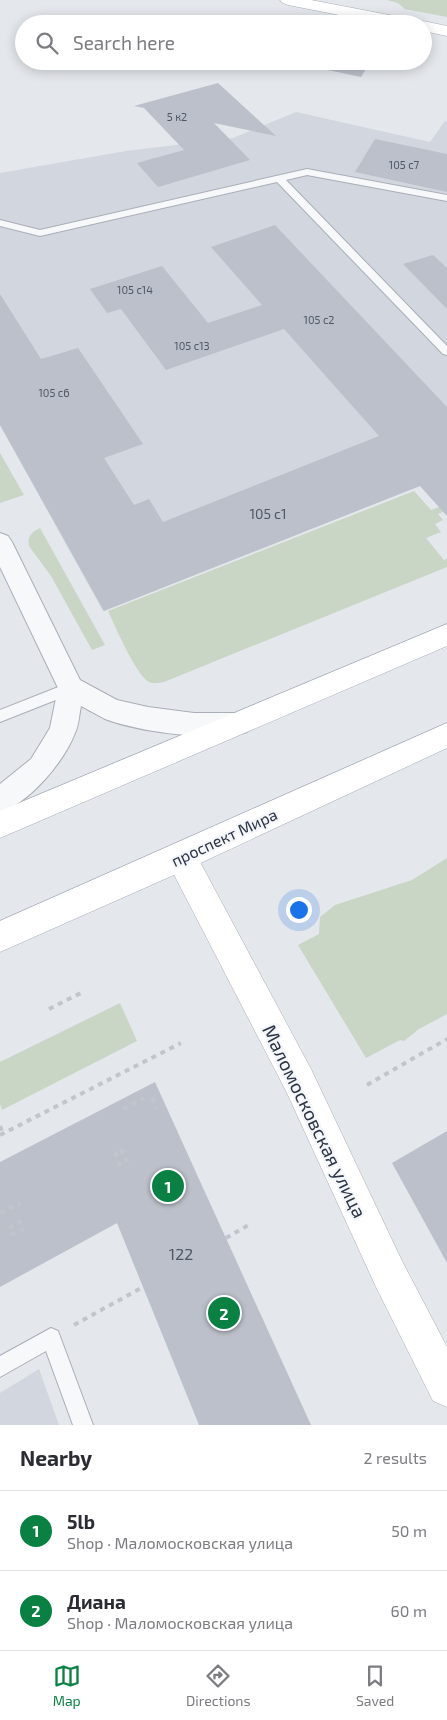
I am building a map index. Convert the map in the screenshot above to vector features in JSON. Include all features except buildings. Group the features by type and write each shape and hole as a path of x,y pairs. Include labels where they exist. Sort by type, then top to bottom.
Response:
{"main road":[{"path":"288,0 364,15"},
{"path":"432,28 447,31"},
{"path":"0,825 447,635"},
{"name":"проспект Мира","path":"0,937 181,857 447,735"},
{"name":"Маломосковская улица","path":"181,857 299,1080 389,1274 447,1387"}],"street":[{"path":"1,547 71,688 112,710 148,718 194,724 238,724"},
{"path":"0,801 41,767 63,731 71,688"}],"lane":[{"path":"0,223 40,233 307,172 447,198"},
{"path":"279,178 447,352"},
{"path":"0,716 71,688"},
{"path":"0,1367 51,1338 83,1425"}],"path":[{"path":"49,1009 83,992"},
{"path":"367,1085 447,1039"},
{"path":"0,1126 1,1134 182,1043"},
{"path":"124,1109 144,1098"},
{"path":"152,1098 157,1108"},
{"path":"121,1149 128,1164"},
{"path":"116,1152 121,1168"},
{"path":"0,1213 20,1202"},
{"path":"9,1228 21,1221"},
{"path":"226,1238 250,1224"},
{"path":"11,1235 24,1229"},
{"path":"51,1338 143,1286"}],"shaded area":[{"path":"296,112 430,142 445,121 447,122 447,494 433,500 420,486 103,611 0,425 0,173 126,151 233,138"},
{"path":"39,1369 59,1425 0,1425 0,1393"}],"green space":[{"path":"387,0 447,0 447,17 405,9 398,3"},
{"path":"0,453 24,495 0,503"},
{"path":"414,491 431,510 447,504 447,510 438,514 443,520 435,524 441,532 426,538 444,560 447,559 447,567 164,682 149,682 144,678 126,650 108,611"},
{"path":"40,528 105,645 92,650 51,576 29,546 31,535"},
{"path":"447,858 447,1014 419,1029 404,1041 400,1040 366,1058 298,945 319,934 320,917 335,905 412,880"},
{"path":"120,1003 137,1041 2,1110 0,1104 0,1062"}],"place":[{"name":"5lb","path":"168,1186"},
{"name":"Диана","path":"224,1313"}]}
